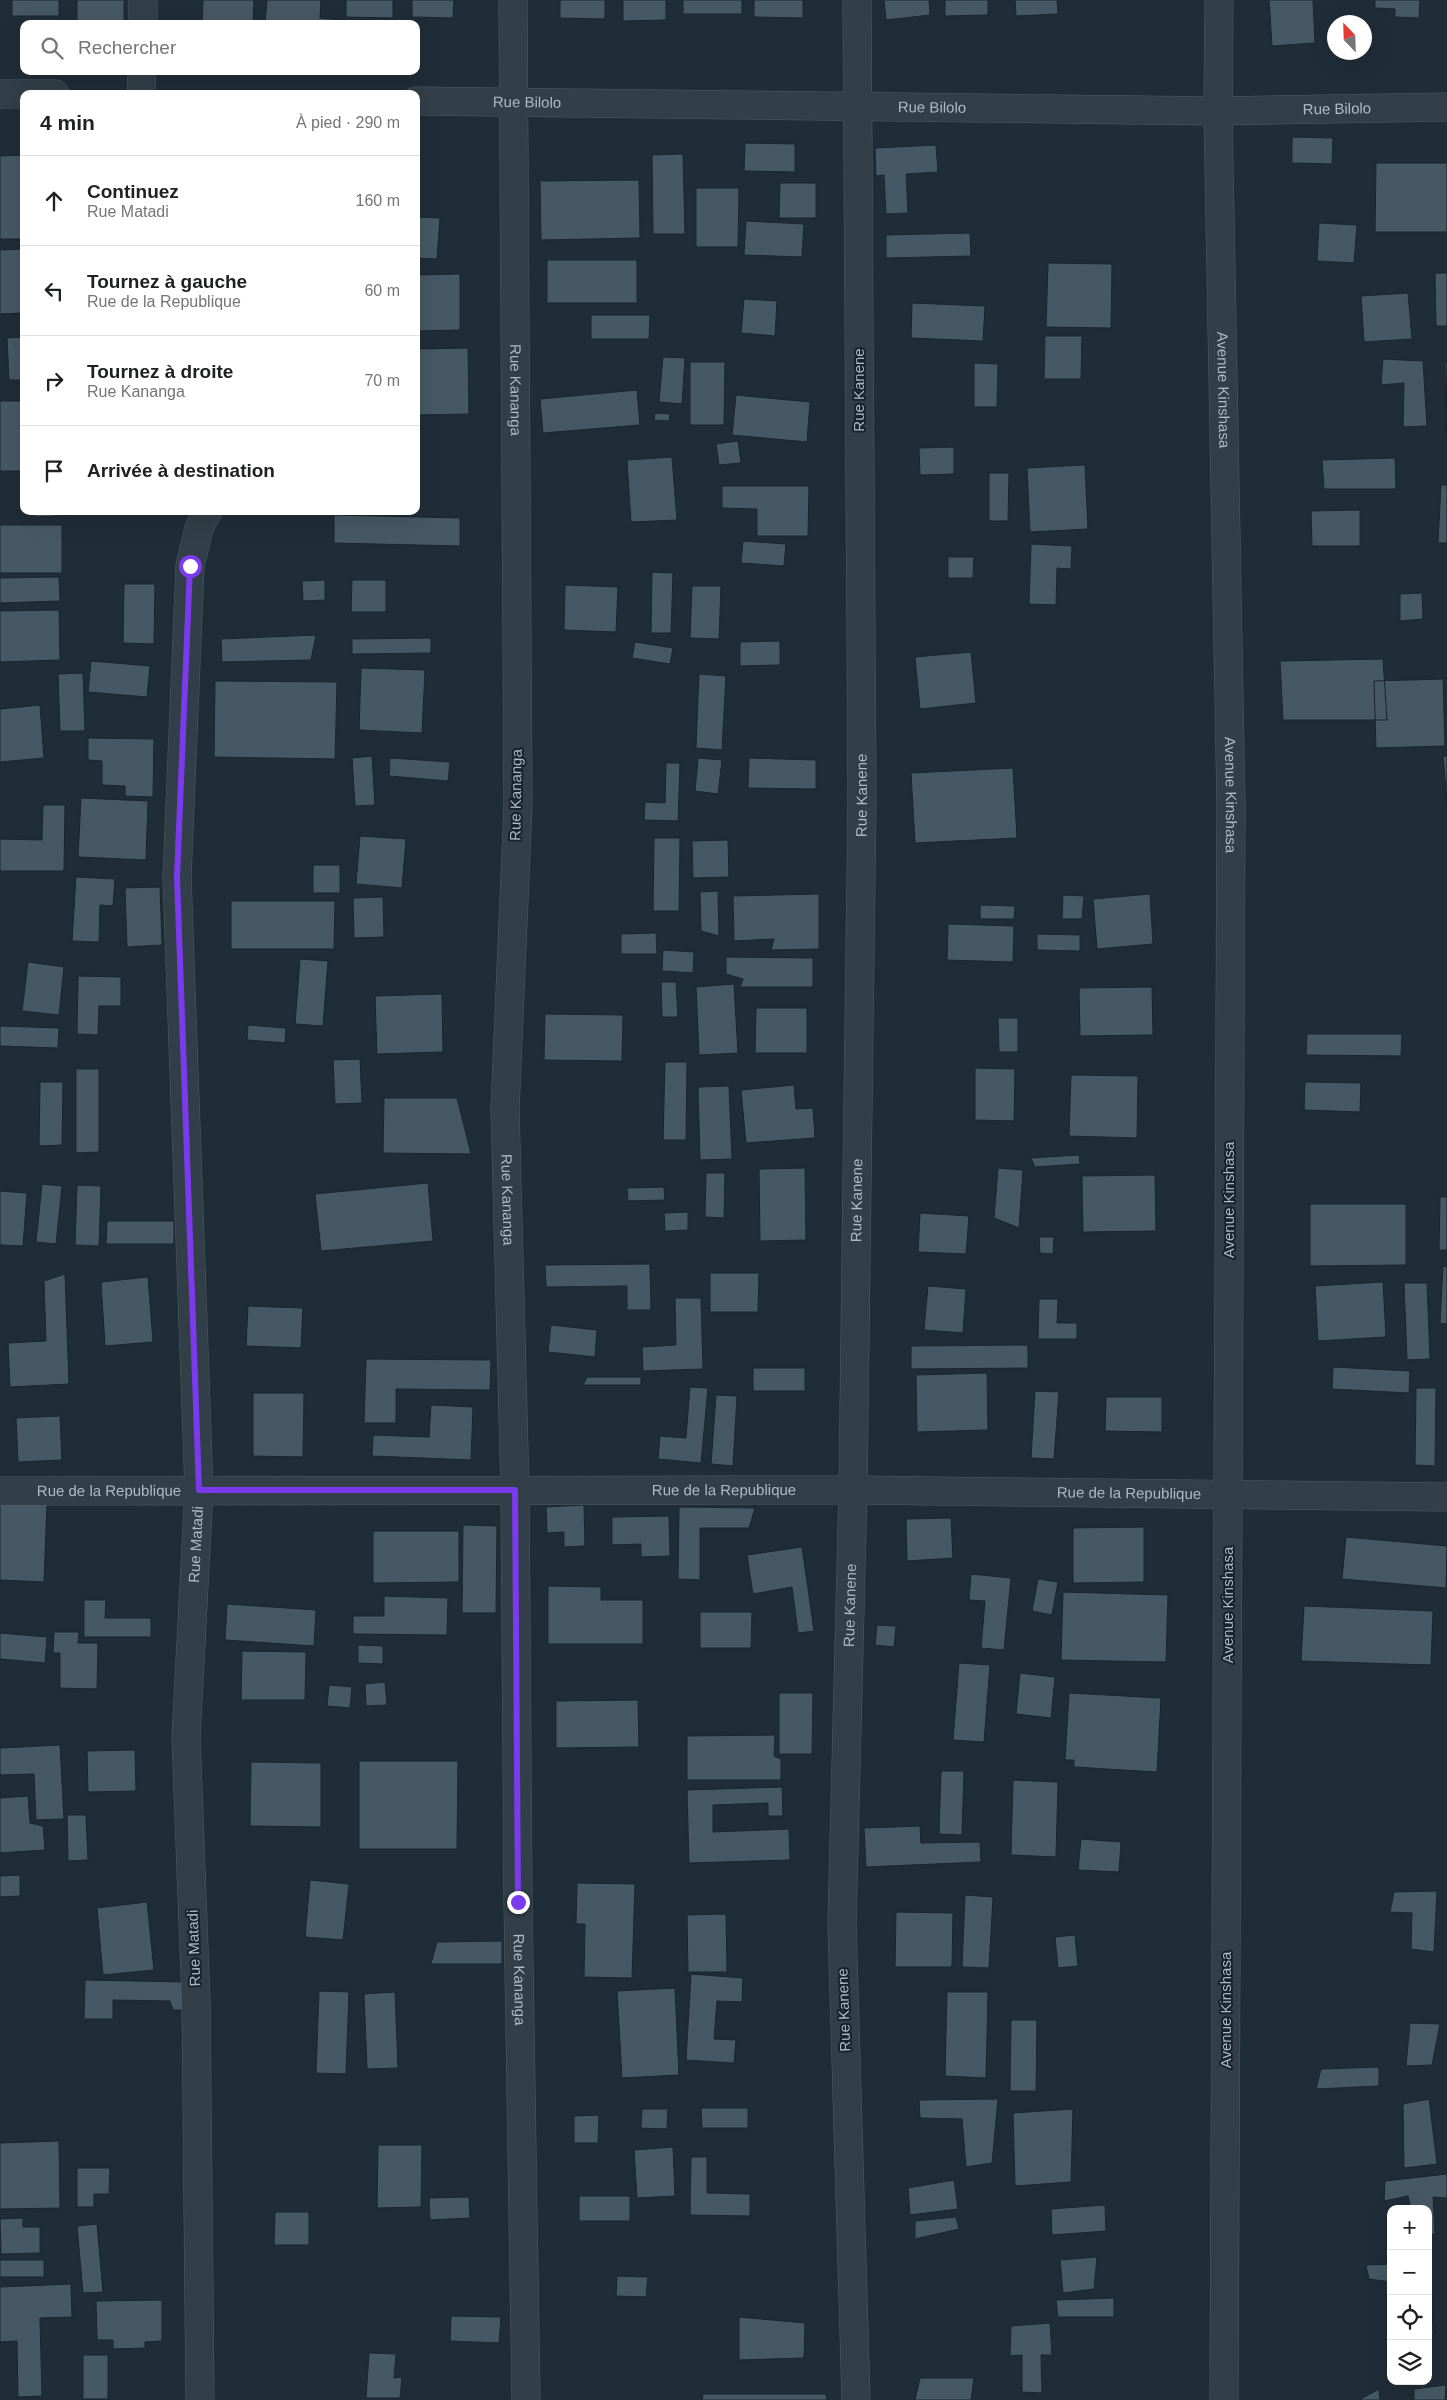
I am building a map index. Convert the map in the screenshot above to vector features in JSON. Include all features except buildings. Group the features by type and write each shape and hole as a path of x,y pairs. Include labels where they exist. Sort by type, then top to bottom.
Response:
{"street":[{"path":"143,0 143,20"},
{"name":"Rue Kananga","path":"513,0 518,806 505,1109 515,1490 518,1892 526,2400"},
{"name":"Rue Kanene","path":"856,2400 842,1923 853,1490 862,797 856,106 857,0"},
{"name":"Avenue Kinshasa","path":"1219,0 1218,111 1231,806 1224,2400"},
{"path":"141,90 142,75"},
{"path":"0,94 20,94"},
{"name":"Rue Bilolo","path":"420,101 514,104 1218,111 1447,106"},
{"name":"Rue Matadi","path":"200,2400 196,2001 186,1737 199,1490 177,877 190,566 199,528 206,515"},
{"name":"Rue de la Republique","path":"0,1491 853,1490 1447,1497"}],"route":[{"path":"190,566 177,877 199,1490 515,1490 518,1902"}]}
